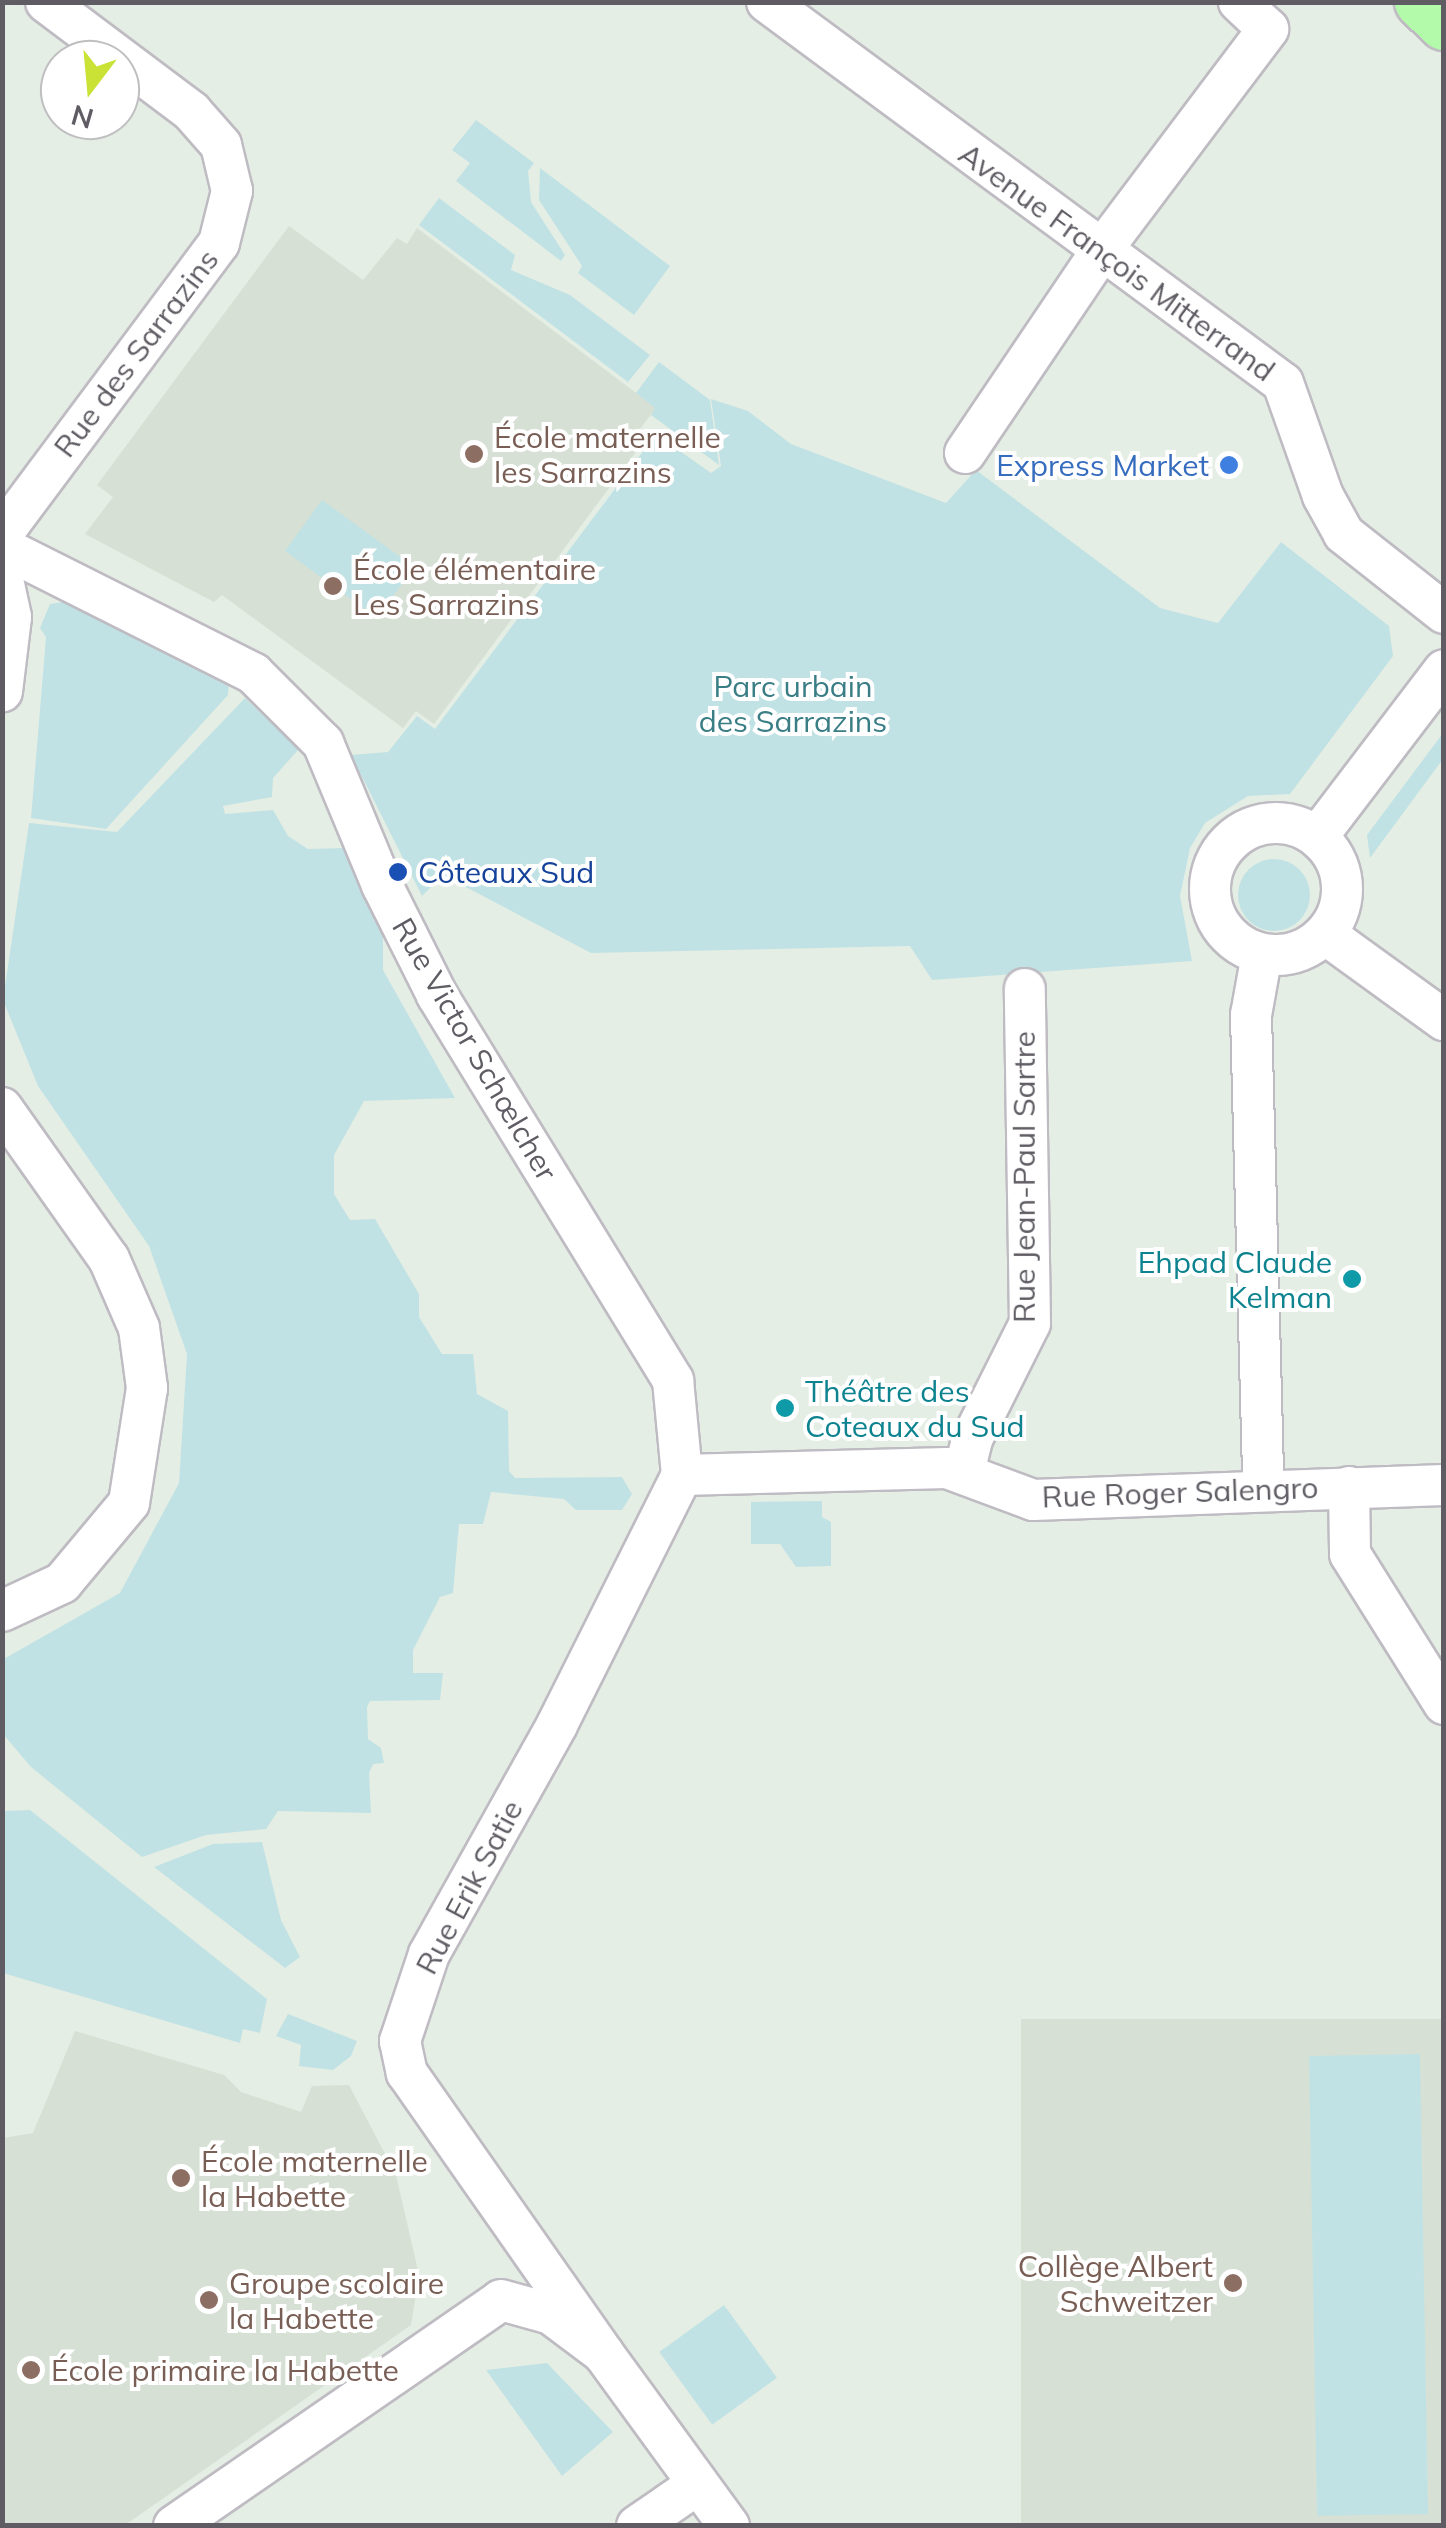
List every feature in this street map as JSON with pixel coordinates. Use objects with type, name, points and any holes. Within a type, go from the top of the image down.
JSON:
[{"type":"main road","points":[[1420,2],[1444,25]]},
{"type":"street","name":"Rue des Sarrazins","points":[[2,534],[219,243],[232,190],[221,146],[191,111],[46,2]]},
{"type":"street","name":"Avenue François Mitterrand","points":[[767,2],[1283,384],[1323,496],[1344,534],[1444,613]]},
{"type":"street","points":[[965,453],[1254,16]]},
{"type":"street","name":"Rue Victor Schœlcher","points":[[2,546],[254,674],[322,743],[382,886],[437,995],[673,1380],[682,1475]]},
{"type":"street","points":[[2,575],[11,618],[2,691]]},
{"type":"street","points":[[1318,838],[1444,670]]},
{"type":"street","points":[[1288,825],[1318,838],[1340,873],[1342,895],[1325,934],[1285,955],[1262,954],[1242,946],[1215,914],[1210,893],[1222,852],[1256,826],[1288,825]]},
{"type":"street","points":[[1325,934],[1444,1020]]},
{"type":"street","points":[[1262,954],[1251,1015],[1264,1488]]},
{"type":"street","name":"Rue Jean-Paul Sartre","points":[[964,1472],[972,1437],[1030,1323],[1025,989]]},
{"type":"street","points":[[2,1108],[109,1259],[139,1328],[147,1388],[129,1503],[62,1583],[2,1611]]},
{"type":"street","name":"Rue Roger Salengro","points":[[682,1475],[964,1472],[1033,1500],[1264,1488],[1444,1486]]},
{"type":"street","name":"Rue Erik Satie","points":[[682,1475],[557,1725],[429,1954],[400,2040],[407,2073],[729,2526]]},
{"type":"street","points":[[1349,1486],[1350,1554],[1444,1704]]},
{"type":"street","points":[[174,2526],[501,2300],[514,2265],[511,2223]]},
{"type":"street","points":[[501,2300],[551,2314],[603,2353]]},
{"type":"street","points":[[637,2526],[698,2484]]},
{"type":"shaded area","points":[[289,226],[363,280],[397,238],[407,244],[417,228],[656,408],[633,438],[641,445],[434,724],[416,711],[403,728],[222,595],[214,602],[85,534],[113,497],[97,485]]},
{"type":"shaded area","name":"Collège Albert Schweitzer","points":[[1021,2019],[1443,2019],[1443,2525],[1021,2525]]},
{"type":"shaded area","name":"Groupe scolaire la Habette","points":[[75,2031],[224,2075],[241,2092],[301,2112],[312,2086],[349,2085],[396,2175],[419,2275],[411,2325],[125,2525],[3,2525],[3,2138],[33,2133]]},
{"type":"green space","points":[[476,120],[534,163],[528,171],[531,202],[565,255],[561,261],[456,181],[470,163],[452,150]]},
{"type":"green space","points":[[540,168],[670,266],[634,315],[578,273],[582,266],[539,200]]},
{"type":"green space","points":[[439,198],[515,255],[511,270],[570,295],[650,355],[628,382],[419,225]]},
{"type":"green space","points":[[659,362],[710,400],[719,465],[651,415],[655,408],[636,393]]},
{"type":"green space","name":"Parc urbain des Sarrazins","points":[[711,399],[748,411],[791,444],[946,503],[976,470],[1160,608],[1218,623],[1281,542],[1389,626],[1393,656],[1290,794],[1248,796],[1205,823],[1190,848],[1180,896],[1192,961],[932,980],[910,946],[591,953],[443,875],[422,896],[351,755],[388,752],[417,716],[435,729],[656,434],[711,473],[721,466]]},
{"type":"green space","points":[[322,500],[414,567],[377,618],[285,551]]},
{"type":"green space","points":[[63,602],[229,685],[228,695],[106,829],[31,818],[46,637],[40,628],[50,604]]},
{"type":"green space","points":[[245,698],[299,749],[273,778],[272,797],[223,806],[225,814],[273,810],[288,836],[308,849],[345,848],[383,934],[383,970],[455,1098],[364,1101],[334,1155],[334,1194],[350,1220],[375,1219],[419,1294],[419,1317],[442,1354],[473,1354],[477,1394],[508,1411],[509,1471],[515,1478],[622,1477],[632,1494],[622,1510],[576,1510],[564,1499],[491,1492],[483,1524],[459,1524],[453,1593],[440,1597],[413,1650],[413,1673],[443,1673],[440,1700],[370,1701],[367,1707],[368,1739],[381,1748],[384,1763],[373,1764],[369,1773],[371,1813],[278,1811],[266,1829],[206,1835],[142,1857],[31,1767],[3,1734],[2,1660],[120,1593],[179,1483],[187,1354],[149,1246],[38,1086],[3,1000],[29,823],[117,832]]},
{"type":"green space","points":[[1443,733],[1443,759],[1370,858],[1367,835]]},
{"type":"green space","points":[[1274,859],[1299,870],[1310,895],[1299,920],[1274,931],[1249,920],[1238,895],[1249,870]]},
{"type":"green space","points":[[822,1501],[822,1517],[831,1522],[831,1566],[796,1567],[780,1544],[751,1544],[751,1502]]},
{"type":"green space","points":[[30,1810],[267,1999],[260,2033],[243,2029],[240,2043],[3,1973],[3,1811]]},
{"type":"green space","points":[[262,1842],[281,1920],[300,1957],[285,1968],[154,1867],[213,1844]]},
{"type":"green space","points":[[288,2014],[357,2041],[351,2056],[333,2070],[299,2066],[301,2045],[276,2036]]},
{"type":"green space","points":[[1420,2054],[1428,2514],[1317,2516],[1309,2056]]},
{"type":"green space","points":[[724,2305],[777,2378],[712,2425],[659,2352]]},
{"type":"green space","points":[[547,2363],[613,2432],[562,2476],[486,2370]]},
{"type":"place","name":"École maternelle les Sarrazins","points":[[474,454]]},
{"type":"place","name":"Express Market","points":[[1229,465]]},
{"type":"place","name":"École élémentaire Les Sarrazins","points":[[333,586]]},
{"type":"place","name":"Côteaux Sud","points":[[398,872]]},
{"type":"place","name":"Ehpad Claude Kelman","points":[[1352,1279]]},
{"type":"place","name":"Théâtre des Coteaux du Sud","points":[[785,1408]]},
{"type":"place","name":"École maternelle la Habette","points":[[181,2178]]},
{"type":"place","name":"Collège Albert Schweitzer","points":[[1233,2283]]},
{"type":"place","name":"Groupe scolaire la Habette","points":[[209,2300]]},
{"type":"place","name":"École primaire la Habette","points":[[31,2370]]}]
